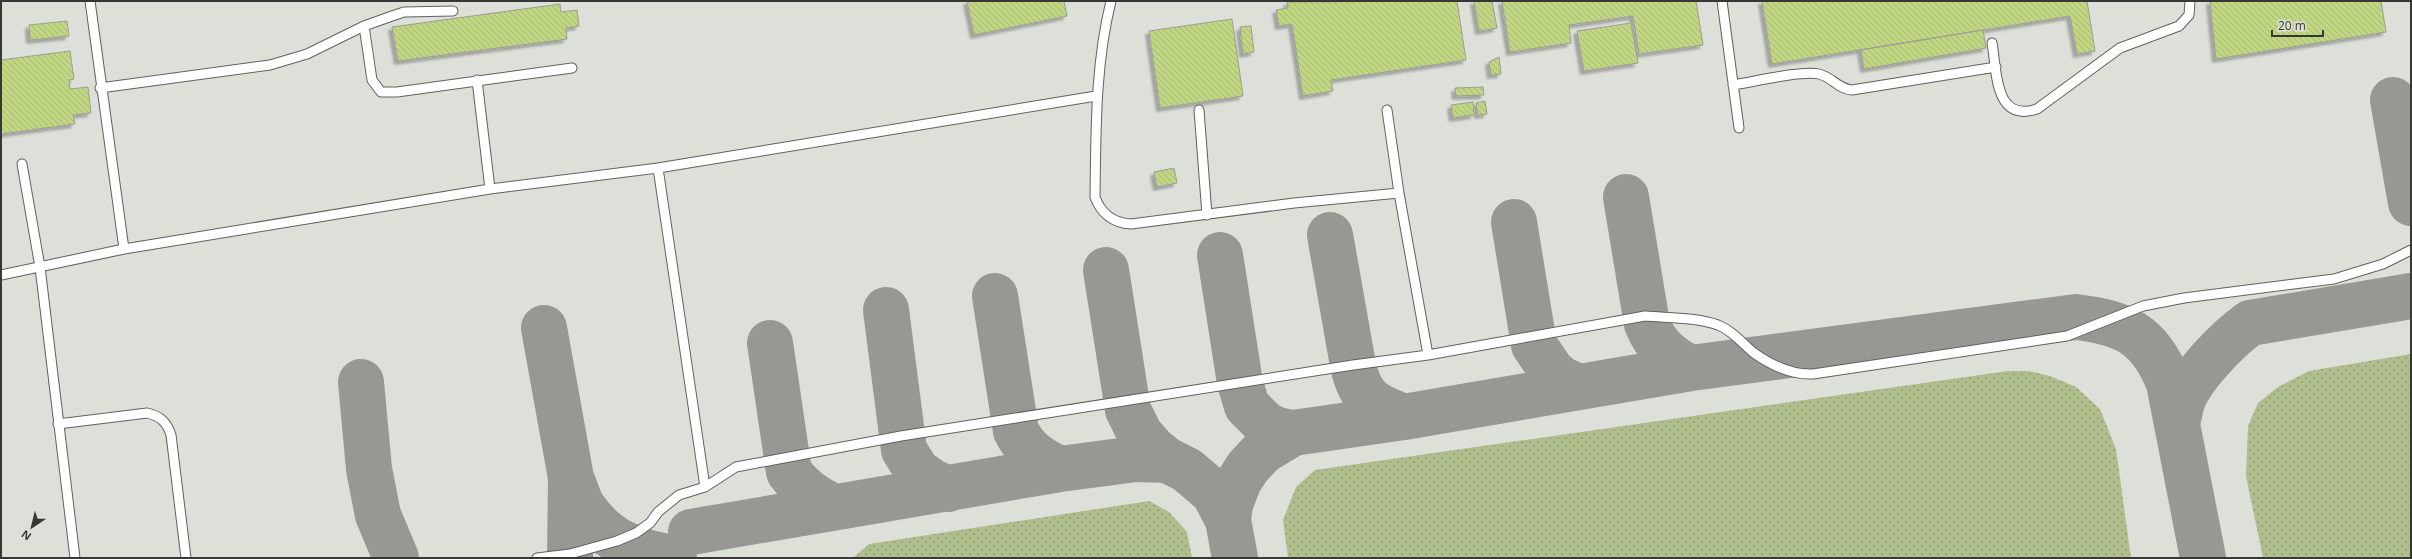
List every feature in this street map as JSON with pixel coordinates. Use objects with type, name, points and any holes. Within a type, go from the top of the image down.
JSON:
[{"type":"lane","points":[[90,1],[100,88],[124,249]]},
{"type":"lane","points":[[1111,1],[1106,21],[1096,96],[1095,197],[1104,213],[1122,223],[1131,224],[1294,203],[1399,193]]},
{"type":"lane","points":[[1722,1],[1739,128]]},
{"type":"lane","points":[[1992,43],[2000,97],[2005,104],[2021,112],[2038,109],[2120,48],[2179,26],[2188,16],[2190,1]]},
{"type":"lane","points":[[100,88],[289,61],[364,26],[404,12],[453,11]]},
{"type":"lane","points":[[364,26],[372,80],[381,92],[397,92],[572,68]]},
{"type":"lane","points":[[1733,86],[1814,73],[1829,77],[1845,89],[1852,90],[1996,67]]},
{"type":"lane","points":[[478,80],[490,189]]},
{"type":"lane","points":[[1,276],[124,249],[490,189],[658,168],[1096,96]]},
{"type":"lane","points":[[1198,110],[1207,215]]},
{"type":"lane","points":[[1386,110],[1428,356]]},
{"type":"lane","points":[[22,164],[40,267],[75,558]]},
{"type":"lane","points":[[658,168],[704,487]]},
{"type":"lane","points":[[537,558],[570,554],[618,541],[636,533],[650,523],[658,512],[673,499],[691,490],[704,487],[736,467],[901,436],[1353,365],[1428,356],[1645,316],[1679,319],[1717,325],[1733,334],[1754,353],[1785,370],[1799,374],[1813,374],[2067,336],[2142,306],[2184,298],[2334,279],[2383,264],[2411,250]]},
{"type":"lane","points":[[58,424],[147,413],[160,418],[165,422],[171,434],[186,558]]},
{"type":"green space","points":[[2411,354],[2411,558],[2263,558],[2246,476],[2248,426],[2258,403],[2278,387],[2309,371]]},
{"type":"green space","points":[[2008,371],[2029,371],[2050,376],[2076,387],[2100,409],[2116,449],[2131,558],[1288,558],[1283,520],[1296,487],[1315,470]]},
{"type":"green space","points":[[1149,501],[1169,512],[1187,532],[1192,558],[853,558],[869,544]]},
{"type":"building","points":[[967,1],[1064,1],[1067,16],[974,35]]},
{"type":"building","points":[[1457,1],[1466,60],[1331,80],[1333,91],[1303,96],[1292,24],[1279,26],[1276,10],[1288,8],[1287,2]]},
{"type":"building","points":[[1474,1],[1492,1],[1497,28],[1479,31]]},
{"type":"building","points":[[1502,1],[1696,1],[1703,45],[1639,54],[1633,16],[1569,25],[1571,43],[1510,52]]},
{"type":"building","points":[[1762,1],[2087,1],[2095,51],[2077,54],[2070,16],[1772,64]]},
{"type":"building","points":[[2210,1],[2381,1],[2386,32],[2216,59]]},
{"type":"building","points":[[560,4],[561,12],[577,10],[579,26],[566,28],[567,39],[398,61],[392,27]]},
{"type":"building","points":[[1232,19],[1243,96],[1160,108],[1149,31]]},
{"type":"building","points":[[67,21],[69,36],[30,40],[29,25]]},
{"type":"building","points":[[1631,23],[1638,63],[1584,71],[1577,31]]},
{"type":"building","points":[[1251,26],[1254,52],[1243,54],[1240,27]]},
{"type":"building","points":[[1983,30],[1986,48],[1864,69],[1861,50]]},
{"type":"building","points":[[70,51],[74,79],[69,80],[70,89],[88,87],[91,113],[73,115],[75,124],[1,134],[1,60]]},
{"type":"building","points":[[1499,57],[1501,74],[1491,75],[1489,62]]},
{"type":"building","points":[[1483,87],[1484,95],[1456,96],[1455,88]]},
{"type":"building","points":[[1485,101],[1487,114],[1478,115],[1476,103]]},
{"type":"building","points":[[1473,102],[1474,115],[1453,118],[1451,105]]},
{"type":"building","points":[[1174,168],[1177,183],[1157,187],[1154,172]]},
{"type":"taxiway","points":[[2393,100],[2411,203]]},
{"type":"taxiway","points":[[1626,197],[1647,324],[1659,345],[1670,355],[1691,368]]},
{"type":"taxiway","points":[[1514,222],[1534,345],[1551,370],[1561,379],[1579,387]]},
{"type":"taxiway","points":[[1330,235],[1356,377],[1364,393],[1370,399],[1384,409],[1404,417]]},
{"type":"taxiway","points":[[1220,255],[1240,383],[1247,406],[1265,424],[1277,430],[1293,433]]},
{"type":"taxiway","points":[[1106,270],[1128,410],[1140,434],[1153,449],[1167,460]]},
{"type":"taxiway","points":[[995,296],[1016,431],[1024,444],[1034,454],[1060,469]]},
{"type":"taxiway","points":[[2177,423],[2182,402],[2193,381],[2221,348],[2250,323],[2411,296]]},
{"type":"taxiway","points":[[886,310],[904,450],[917,471],[931,481],[948,489]]},
{"type":"taxiway","points":[[1235,558],[1228,520],[1230,504],[1239,481],[1248,467],[1263,451],[1293,433],[1404,417],[1691,368],[2076,317],[2109,323],[2134,334],[2153,353],[2162,367],[2169,383],[2203,558]]},
{"type":"taxiway","points":[[544,328],[571,478],[570,558]]},
{"type":"taxiway","points":[[770,343],[789,472],[809,492],[834,507]]},
{"type":"taxiway","points":[[361,382],[369,469],[378,515],[396,558]]},
{"type":"taxiway","points":[[691,532],[1060,469],[1136,459],[1167,460],[1187,470],[1214,493],[1228,520]]},
{"type":"taxiway","points":[[571,478],[583,507],[601,528],[622,543],[634,548],[674,558]]}]
